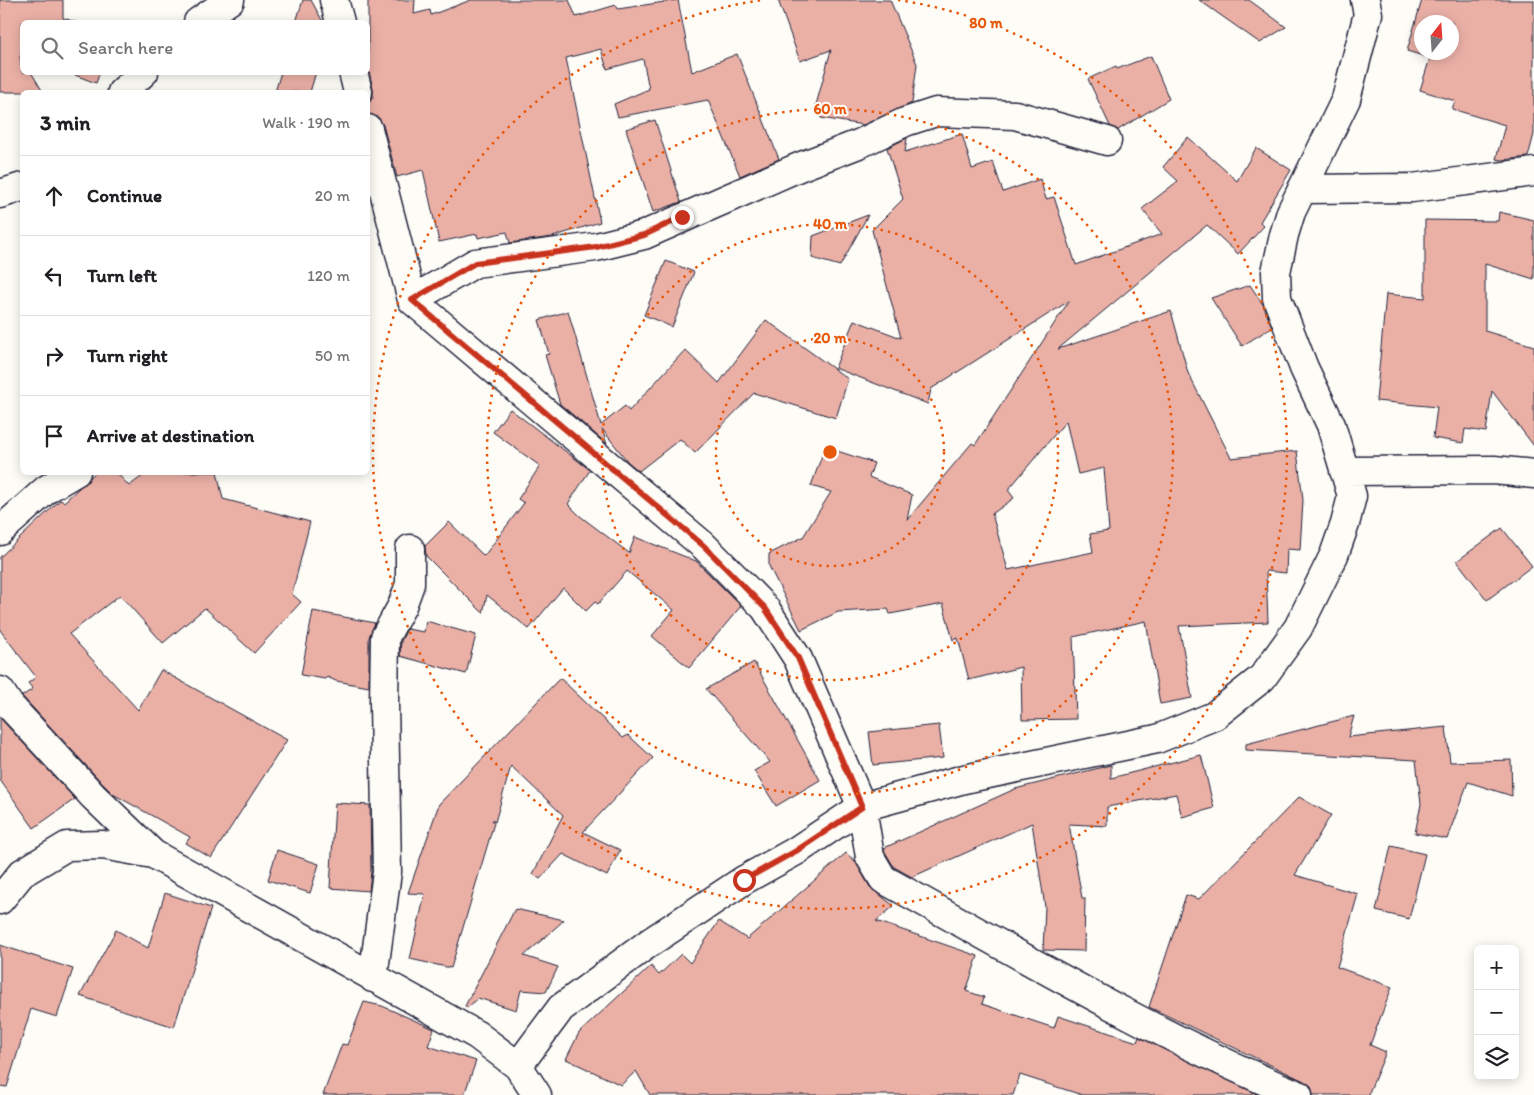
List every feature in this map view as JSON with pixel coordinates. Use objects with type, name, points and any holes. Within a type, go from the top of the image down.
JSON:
[{"type":"street","points":[[201,20],[230,0]]},
{"type":"street","points":[[334,0],[339,20]]},
{"type":"street","points":[[518,1066],[561,1008],[649,943],[744,880],[796,851],[862,807],[964,779],[1157,739],[1214,716],[1262,678],[1298,628],[1334,555],[1352,496],[1331,425],[1304,368],[1278,298],[1276,272],[1284,235],[1302,189],[1346,99],[1368,14],[1365,0]]},
{"type":"street","points":[[124,90],[141,75]]},
{"type":"street","points":[[354,75],[358,90]]},
{"type":"street","points":[[412,300],[475,263],[596,247],[644,235],[790,170],[861,143],[906,122],[936,112],[1015,114],[1107,141]]},
{"type":"street","points":[[370,137],[412,300],[704,546],[765,608],[798,658],[862,807],[870,857],[883,879],[1021,956],[1225,1063],[1298,1095]]},
{"type":"street","points":[[1302,189],[1412,188],[1534,172]]},
{"type":"street","points":[[0,194],[20,188]]},
{"type":"street","points":[[1344,471],[1494,470],[1534,474]]},
{"type":"street","points":[[0,531],[48,489],[71,475]]},
{"type":"street","points":[[373,978],[387,872],[384,704],[386,637],[402,606],[410,584],[410,549]]},
{"type":"street","points":[[0,691],[10,706],[93,796],[153,854],[477,1035],[518,1066],[537,1095]]},
{"type":"street","points":[[0,900],[22,873],[67,846],[103,845],[153,854]]},
{"type":"building","points":[[0,0],[63,0],[63,18],[70,20],[20,20],[20,75],[33,75],[42,90],[0,92]]},
{"type":"building","points":[[303,0],[311,0],[322,20],[297,20]]},
{"type":"building","points":[[368,0],[415,0],[414,14],[430,10],[431,15],[471,0],[569,0],[576,17],[616,5],[618,9],[678,0],[692,72],[737,54],[779,159],[740,176],[708,100],[618,117],[614,104],[649,89],[643,59],[607,69],[601,49],[566,58],[600,222],[552,237],[510,243],[507,232],[478,238],[477,234],[439,242],[423,170],[397,177],[383,125],[379,118],[370,115],[370,101],[373,97],[373,89],[370,75],[370,20],[368,20]]},
{"type":"building","points":[[778,0],[890,0],[917,64],[912,103],[863,125],[821,118],[816,105],[831,50],[800,61]]},
{"type":"building","points":[[1199,0],[1249,0],[1286,27],[1260,43]]},
{"type":"building","points":[[1422,0],[1534,0],[1534,134],[1528,157],[1496,159],[1505,125],[1452,109],[1455,101],[1420,90],[1429,60],[1459,60],[1459,15],[1418,15]]},
{"type":"building","points":[[1414,27],[1414,53],[1407,51]]},
{"type":"building","points":[[1151,56],[1169,99],[1118,130],[1110,126],[1088,79],[1116,66],[1117,69]]},
{"type":"building","points":[[75,75],[99,75],[96,83]]},
{"type":"building","points":[[280,75],[315,75],[311,90],[276,90]]},
{"type":"building","points":[[655,120],[681,202],[653,212],[626,129]]},
{"type":"building","points":[[962,134],[972,169],[993,162],[1003,192],[1040,179],[1046,199],[1054,197],[1076,265],[1162,234],[1142,209],[1178,181],[1163,167],[1188,137],[1237,181],[1256,148],[1291,170],[1260,222],[1264,226],[1238,254],[1207,225],[1058,349],[1171,311],[1188,373],[1231,458],[1297,451],[1303,500],[1300,550],[1287,549],[1286,573],[1266,571],[1268,622],[1179,626],[1192,698],[1160,704],[1146,621],[1073,637],[1076,719],[1022,720],[1021,667],[969,680],[958,638],[953,640],[943,604],[890,614],[888,609],[838,612],[801,630],[769,566],[769,554],[803,537],[831,492],[811,486],[825,447],[874,463],[869,477],[912,495],[907,520],[972,443],[975,445],[1069,301],[931,389],[928,404],[835,368],[854,320],[901,338],[872,230],[903,199],[887,148],[907,138],[905,152]],"holes":[[[1066,421],[1078,474],[1104,468],[1109,531],[1090,534],[1093,552],[1008,570],[992,514],[1014,498],[1008,490]]]},
{"type":"building","points":[[1499,212],[1534,220],[1534,279],[1485,264],[1485,331],[1534,346],[1534,446],[1492,391],[1486,432],[1465,429],[1463,443],[1433,438],[1437,407],[1376,401],[1386,294],[1425,298],[1425,220],[1498,221]]},
{"type":"building","points":[[868,215],[840,266],[812,258],[813,236]]},
{"type":"building","points":[[666,261],[694,272],[672,327],[644,315]]},
{"type":"building","points":[[1250,285],[1264,306],[1272,327],[1242,346],[1211,298]]},
{"type":"building","points":[[568,311],[601,425],[625,406],[629,411],[685,350],[719,383],[766,320],[848,379],[836,418],[754,393],[695,453],[680,439],[639,471],[628,462],[602,429],[607,444],[560,404],[545,355],[549,354],[539,320]]},
{"type":"building","points":[[510,409],[590,470],[568,504],[580,516],[629,553],[635,537],[696,561],[741,606],[689,668],[652,636],[674,610],[627,571],[598,604],[595,602],[586,611],[563,588],[529,629],[487,595],[483,613],[426,556],[425,546],[449,522],[484,556],[524,503],[518,499],[540,466],[493,432]]},
{"type":"building","points":[[93,475],[119,475],[129,486],[144,475],[218,475],[223,499],[310,522],[292,594],[301,602],[254,653],[205,608],[163,643],[120,595],[69,634],[138,710],[161,670],[287,740],[211,858],[186,843],[190,837],[113,794],[22,696],[33,689],[28,683],[36,677],[0,630],[0,557],[60,500],[64,502]]},
{"type":"building","points":[[1502,528],[1532,566],[1487,600],[1457,561]]},
{"type":"building","points":[[313,611],[375,623],[369,637],[369,687],[336,681],[327,677],[325,679],[301,675]]},
{"type":"building","points":[[426,621],[476,635],[466,674],[400,656],[401,641],[407,629],[424,632]]},
{"type":"building","points":[[754,662],[820,780],[776,806],[754,771],[770,762],[706,689]]},
{"type":"building","points":[[560,678],[623,738],[628,735],[653,758],[583,832],[620,850],[607,876],[563,854],[540,879],[533,874],[563,815],[511,766],[495,822],[492,820],[494,823],[451,968],[410,959],[425,894],[408,893],[439,804]]},
{"type":"building","points":[[1354,716],[1348,737],[1446,727],[1450,762],[1511,760],[1512,796],[1468,782],[1447,839],[1415,833],[1421,804],[1416,760],[1246,750],[1246,744]]},
{"type":"building","points":[[0,718],[75,799],[34,828],[0,780]]},
{"type":"building","points":[[939,725],[943,758],[873,765],[869,732]]},
{"type":"building","points":[[1201,755],[1214,808],[1182,817],[1176,794],[1107,807],[1107,826],[1069,824],[1082,898],[1085,898],[1084,951],[1043,950],[1045,907],[1032,823],[912,877],[894,867],[885,852],[884,848],[1015,789],[1111,765],[1111,778]]},
{"type":"building","points":[[1299,797],[1331,815],[1295,875],[1358,894],[1337,967],[1392,987],[1370,1045],[1386,1052],[1368,1095],[1313,1095],[1311,1086],[1304,1081],[1149,1007],[1186,895],[1199,899]]},
{"type":"building","points":[[335,803],[370,805],[371,871],[369,891],[330,888]]},
{"type":"building","points":[[1391,846],[1425,854],[1409,919],[1376,911]]},
{"type":"building","points":[[277,850],[319,864],[310,893],[268,880]]},
{"type":"building","points":[[846,853],[855,861],[870,887],[894,906],[876,921],[978,956],[966,991],[984,997],[982,1004],[1054,1028],[1058,1016],[1137,1042],[1139,1037],[1259,1095],[1082,1095],[1020,1075],[1013,1095],[650,1095],[636,1071],[621,1085],[566,1059],[579,1033],[651,966],[659,975],[681,954],[690,963],[719,921],[747,939]]},
{"type":"building","points":[[165,893],[211,908],[174,1027],[80,996],[116,930],[148,948]]},
{"type":"building","points":[[515,909],[564,920],[524,956],[558,967],[546,992],[521,990],[516,1010],[478,998],[467,1008],[465,1006]]},
{"type":"building","points":[[0,945],[73,969],[57,1017],[31,1009],[7,1087],[0,1086]]},
{"type":"building","points":[[364,1002],[382,1006],[434,1029],[428,1046],[476,1061],[464,1095],[323,1095],[342,1044],[347,1045]]},
{"type":"route","points":[[682,217],[644,235],[596,247],[475,263],[412,300],[474,355],[704,546],[765,608],[798,658],[825,725],[862,807],[796,851],[744,880]]}]
